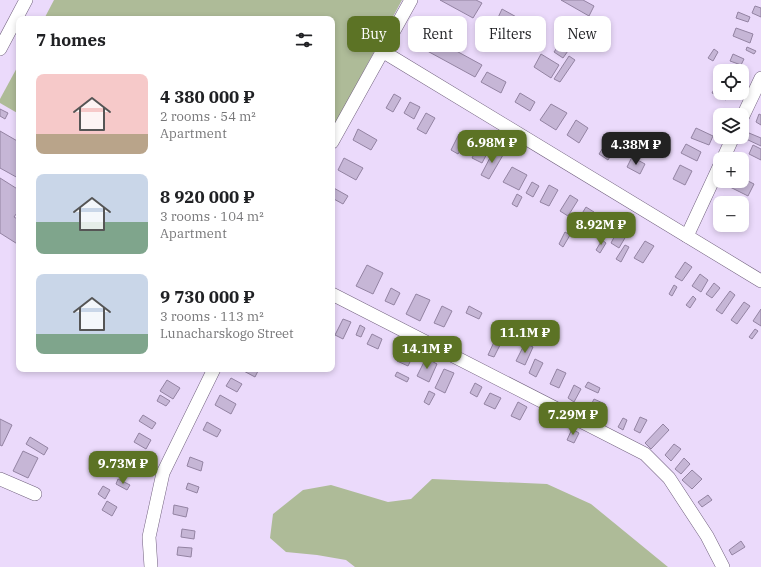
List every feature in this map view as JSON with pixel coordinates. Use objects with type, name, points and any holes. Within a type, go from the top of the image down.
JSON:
[{"type":"street","points":[[18,16],[26,0]]},
{"type":"street","points":[[400,19],[411,0]]},
{"type":"street","points":[[0,49],[16,19]]},
{"type":"street","points":[[335,137],[381,52]]},
{"type":"street","points":[[384,52],[761,281]]},
{"type":"street","points":[[747,108],[761,78]]},
{"type":"street","points":[[687,236],[713,180]]},
{"type":"street","points":[[335,296],[645,454],[669,478],[707,536],[723,567]]},
{"type":"street","points":[[151,567],[149,537],[163,473],[213,372]]},
{"type":"street","points":[[0,479],[35,494]]},
{"type":"green space","points":[[54,0],[402,0],[393,16],[347,16],[347,52],[374,52],[335,124],[335,16],[46,16]]},
{"type":"green space","points":[[16,70],[16,112],[0,103],[0,99]]},
{"type":"green space","points":[[432,479],[547,484],[591,504],[668,567],[355,567],[346,560],[286,552],[270,538],[273,514],[303,490],[331,485],[388,502],[411,499]]},
{"type":"building","points":[[440,0],[476,0],[482,3],[473,18]]},
{"type":"building","points":[[561,0],[583,0],[594,6],[589,16]]},
{"type":"building","points":[[755,6],[761,8],[761,17],[752,13]]},
{"type":"building","points":[[502,9],[515,16],[499,16]]},
{"type":"building","points":[[738,12],[750,17],[748,22],[736,18]]},
{"type":"building","points":[[736,28],[753,34],[750,43],[733,36]]},
{"type":"building","points":[[747,47],[756,51],[754,54],[746,50]]},
{"type":"building","points":[[714,49],[718,52],[713,61],[708,58]]},
{"type":"building","points":[[429,52],[458,52],[482,65],[475,77]]},
{"type":"building","points":[[554,52],[567,52],[563,58]]},
{"type":"building","points":[[541,54],[559,65],[551,78],[534,67]]},
{"type":"building","points":[[733,54],[744,59],[742,64],[730,61]]},
{"type":"building","points":[[569,56],[575,60],[560,82],[554,79]]},
{"type":"building","points":[[487,72],[506,82],[501,93],[481,82]]},
{"type":"building","points":[[520,93],[535,102],[530,111],[515,102]]},
{"type":"building","points":[[394,94],[401,98],[393,112],[386,108]]},
{"type":"building","points":[[410,102],[420,107],[414,119],[404,113]]},
{"type":"building","points":[[551,104],[567,113],[556,130],[540,120]]},
{"type":"building","points":[[0,109],[8,113],[5,119],[0,116]]},
{"type":"building","points":[[426,113],[435,118],[426,134],[417,129]]},
{"type":"building","points":[[759,114],[761,115],[761,125],[756,122]]},
{"type":"building","points":[[576,120],[588,128],[579,143],[567,135]]},
{"type":"building","points":[[696,128],[713,136],[709,145],[691,138]]},
{"type":"building","points":[[358,129],[377,140],[371,150],[353,140]]},
{"type":"building","points":[[0,131],[16,140],[16,177],[0,168]]},
{"type":"building","points":[[749,133],[761,138],[761,146],[749,140]]},
{"type":"building","points":[[459,134],[467,139],[458,154],[451,150]]},
{"type":"building","points":[[608,140],[617,145],[608,160],[599,154]]},
{"type":"building","points":[[480,143],[490,148],[482,163],[472,158]]},
{"type":"building","points":[[686,144],[701,152],[697,161],[681,153]]},
{"type":"building","points":[[753,145],[761,149],[761,160],[749,154]]},
{"type":"building","points":[[494,150],[503,155],[489,179],[481,175]]},
{"type":"building","points":[[632,157],[645,164],[640,174],[627,167]]},
{"type":"building","points":[[344,158],[363,168],[356,180],[338,170]]},
{"type":"building","points":[[680,165],[692,171],[685,185],[673,179]]},
{"type":"building","points":[[512,167],[527,175],[519,190],[503,182]]},
{"type":"building","points":[[0,178],[16,188],[16,214],[14,217],[16,218],[16,243],[0,233]]},
{"type":"building","points":[[532,182],[539,186],[533,197],[526,193]]},
{"type":"building","points":[[749,182],[754,184],[748,196],[732,188],[749,188]]},
{"type":"building","points":[[549,185],[558,190],[549,206],[540,202]]},
{"type":"building","points":[[335,189],[348,196],[343,204],[335,200]]},
{"type":"building","points":[[517,194],[522,197],[517,207],[512,204]]},
{"type":"building","points":[[570,195],[578,200],[568,216],[560,211]]},
{"type":"building","points":[[586,207],[594,212],[585,225],[578,220]]},
{"type":"building","points":[[604,217],[610,221],[605,229],[599,226]]},
{"type":"building","points":[[620,226],[629,231],[619,248],[611,243]]},
{"type":"building","points":[[565,232],[570,235],[563,247],[559,244]]},
{"type":"building","points":[[602,240],[606,243],[600,253],[596,250]]},
{"type":"building","points":[[645,241],[654,246],[643,263],[634,258]]},
{"type":"building","points":[[625,245],[629,247],[621,262],[616,259]]},
{"type":"building","points":[[685,262],[692,267],[682,281],[675,277]]},
{"type":"building","points":[[367,265],[383,273],[373,294],[356,286]]},
{"type":"building","points":[[700,274],[708,280],[701,292],[692,286]]},
{"type":"building","points":[[714,283],[720,288],[712,298],[706,294]]},
{"type":"building","points":[[674,285],[677,287],[672,296],[669,294]]},
{"type":"building","points":[[391,288],[400,293],[394,305],[385,301]]},
{"type":"building","points":[[730,291],[735,295],[722,314],[716,310]]},
{"type":"building","points":[[416,294],[430,300],[420,321],[406,314]]},
{"type":"building","points":[[693,296],[696,299],[690,308],[686,305]]},
{"type":"building","points":[[744,302],[750,306],[737,324],[731,320]]},
{"type":"building","points":[[442,306],[452,311],[444,327],[434,323]]},
{"type":"building","points":[[469,306],[482,313],[479,319],[466,313]]},
{"type":"building","points":[[761,309],[761,326],[753,321]]},
{"type":"building","points":[[343,319],[351,322],[343,339],[335,335]]},
{"type":"building","points":[[360,325],[365,328],[361,337],[356,335]]},
{"type":"building","points":[[755,329],[758,331],[752,339],[749,337]]},
{"type":"building","points":[[372,334],[382,339],[378,349],[367,344]]},
{"type":"building","points":[[494,342],[500,345],[494,357],[488,355]]},
{"type":"building","points":[[525,343],[533,347],[525,365],[516,361]]},
{"type":"building","points":[[403,350],[413,356],[408,366],[397,361]]},
{"type":"building","points":[[426,358],[437,364],[429,382],[417,376]]},
{"type":"building","points":[[535,359],[543,363],[536,377],[529,373]]},
{"type":"building","points":[[444,369],[454,373],[445,393],[435,388]]},
{"type":"building","points":[[557,369],[566,373],[559,388],[550,384]]},
{"type":"building","points":[[246,372],[258,372],[255,377]]},
{"type":"building","points":[[397,372],[409,378],[407,382],[395,376]]},
{"type":"building","points":[[231,378],[242,384],[237,392],[226,386]]},
{"type":"building","points":[[167,380],[180,388],[173,399],[160,391]]},
{"type":"building","points":[[588,382],[600,388],[598,393],[585,387]]},
{"type":"building","points":[[475,383],[482,387],[477,397],[470,393]]},
{"type":"building","points":[[574,385],[581,389],[574,402],[568,398]]},
{"type":"building","points":[[429,391],[435,394],[429,405],[424,402]]},
{"type":"building","points":[[490,393],[501,398],[495,409],[484,404]]},
{"type":"building","points":[[160,395],[170,401],[166,406],[157,401]]},
{"type":"building","points":[[220,395],[236,404],[231,414],[215,405]]},
{"type":"building","points":[[594,399],[605,404],[600,415],[589,409]]},
{"type":"building","points":[[518,402],[527,407],[520,420],[511,416]]},
{"type":"building","points":[[143,415],[156,423],[152,429],[139,421]]},
{"type":"building","points":[[640,417],[647,420],[640,433],[634,430]]},
{"type":"building","points":[[623,418],[627,420],[623,430],[618,427]]},
{"type":"building","points":[[0,419],[12,425],[2,446],[0,445]]},
{"type":"building","points":[[207,422],[221,430],[217,437],[203,430]]},
{"type":"building","points":[[663,424],[669,430],[651,449],[645,443]]},
{"type":"building","points":[[572,429],[579,433],[574,443],[567,440]]},
{"type":"building","points":[[139,433],[151,440],[146,449],[134,442]]},
{"type":"building","points":[[30,437],[48,448],[44,455],[26,444]]},
{"type":"building","points":[[674,444],[681,449],[671,461],[665,455]]},
{"type":"building","points":[[23,451],[38,458],[28,478],[13,471]]},
{"type":"building","points":[[190,457],[203,462],[201,471],[187,466]]},
{"type":"building","points":[[684,458],[690,464],[681,474],[675,469]]},
{"type":"building","points":[[123,459],[137,465],[132,476],[118,469]]},
{"type":"building","points":[[692,470],[702,479],[692,489],[682,480]]},
{"type":"building","points":[[118,479],[130,485],[127,490],[116,484]]},
{"type":"building","points":[[188,483],[199,487],[197,493],[186,489]]},
{"type":"building","points":[[103,486],[110,490],[105,499],[98,494]]},
{"type":"building","points":[[708,495],[712,500],[702,507],[698,502]]},
{"type":"building","points":[[107,501],[117,507],[112,516],[102,510]]},
{"type":"building","points":[[174,505],[188,508],[186,517],[173,514]]},
{"type":"building","points":[[182,529],[195,531],[194,539],[181,537]]},
{"type":"building","points":[[741,541],[745,547],[732,555],[729,550]]},
{"type":"building","points":[[178,547],[192,548],[191,557],[177,555]]}]
